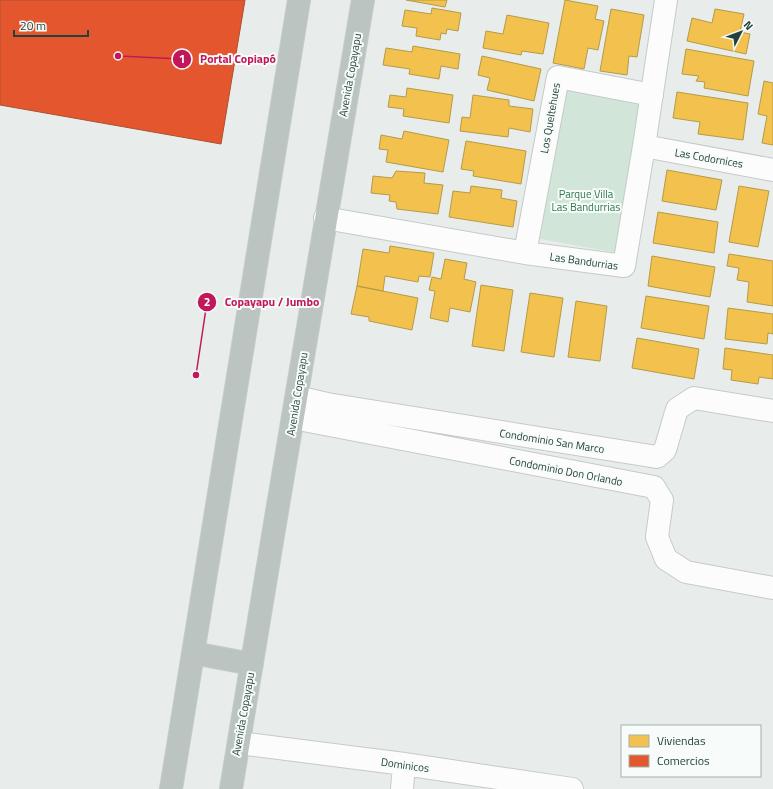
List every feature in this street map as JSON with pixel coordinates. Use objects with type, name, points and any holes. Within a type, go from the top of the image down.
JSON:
[{"type":"highway","points":[[171,789],[299,0]]},
{"type":"highway","name":"Avenida Copayapu","points":[[231,789],[295,408],[325,218],[363,0]]},
{"type":"highway","points":[[193,653],[252,664]]},
{"type":"street","name":"Las Bandurrias","points":[[325,218],[525,252],[624,266],[666,0]]},
{"type":"street","name":"Los Queltehues","points":[[525,252],[558,77],[652,95]]},
{"type":"street","name":"Las Codornices","points":[[644,146],[773,170]]},
{"type":"street","name":"Condominio San Marco","points":[[295,408],[327,404],[657,458],[665,450],[677,409],[694,398],[773,411]]},
{"type":"street","name":"Condominio Don Orlando","points":[[295,408],[654,487],[662,500],[657,537],[666,559],[686,572],[773,588]]},
{"type":"street","name":"Dominicos","points":[[239,743],[404,764],[565,789]]},
{"type":"street","points":[[402,789],[404,764]]},
{"type":"green space","name":"Parque Villa Las Bandurrias","points":[[565,87],[641,100],[618,253],[540,239]]},
{"type":"building: Viviendas","points":[[406,0],[447,0],[445,7]]},
{"type":"building: Viviendas","points":[[565,0],[598,6],[595,19],[604,21],[598,50],[588,48],[584,69],[553,63]]},
{"type":"building: Viviendas","points":[[432,8],[461,13],[458,31],[447,29],[446,34],[441,33],[440,40],[416,36],[417,28],[402,26],[405,10],[431,14]]},
{"type":"building: Viviendas","points":[[611,9],[644,15],[637,57],[629,56],[627,75],[600,71]]},
{"type":"building: Viviendas","points":[[715,9],[744,14],[740,32],[750,34],[746,54],[687,41],[692,18],[712,23]]},
{"type":"building: Viviendas","points":[[507,15],[549,23],[543,54],[522,51],[521,55],[483,48],[486,31],[503,34]]},
{"type":"building: Viviendas","points":[[413,46],[460,54],[458,69],[441,66],[439,79],[409,74],[410,69],[383,65],[386,48],[412,52]]},
{"type":"building: Viviendas","points":[[686,49],[754,61],[748,96],[704,88],[705,82],[696,81],[699,76],[682,74]]},
{"type":"building: Viviendas","points":[[482,56],[541,69],[534,101],[487,90],[490,78],[478,75]]},
{"type":"building: Viviendas","points":[[764,81],[773,83],[773,145],[762,143],[767,116],[758,114]]},
{"type":"building: Viviendas","points":[[407,88],[453,95],[449,123],[403,116],[404,109],[388,107],[390,95],[406,97]]},
{"type":"building: Viviendas","points":[[677,92],[748,103],[743,140],[698,134],[700,122],[673,118]]},
{"type":"building: Viviendas","points":[[473,95],[509,100],[509,106],[533,109],[530,132],[509,128],[508,137],[460,131],[462,117],[470,118]]},
{"type":"building: Viviendas","points":[[404,131],[449,140],[443,172],[386,162],[388,150],[379,149],[381,135],[402,139]]},
{"type":"building: Viviendas","points":[[466,141],[526,151],[521,184],[473,176],[474,171],[461,169]]},
{"type":"building: Viviendas","points":[[667,170],[722,180],[716,210],[662,201]]},
{"type":"building: Viviendas","points":[[396,171],[425,173],[424,183],[443,185],[438,214],[397,209],[396,202],[389,201],[390,195],[371,193],[373,176],[392,178]]},
{"type":"building: Viviendas","points":[[471,186],[502,190],[501,198],[517,201],[513,227],[449,217],[453,191],[470,193]]},
{"type":"building: Viviendas","points":[[739,186],[769,191],[758,247],[729,242]]},
{"type":"building: Viviendas","points":[[658,212],[718,222],[714,253],[653,243]]},
{"type":"building: Viviendas","points":[[390,246],[434,253],[430,277],[419,276],[418,282],[385,276],[383,291],[357,286],[363,249],[389,253]]},
{"type":"building: Viviendas","points":[[729,254],[773,261],[773,306],[747,302],[749,282],[737,280],[739,268],[727,266]]},
{"type":"building: Viviendas","points":[[652,256],[715,267],[710,297],[648,286]]},
{"type":"building: Viviendas","points":[[445,259],[467,263],[464,279],[476,282],[470,312],[450,308],[448,322],[430,318],[435,291],[429,290],[432,277],[441,279]]},
{"type":"building: Viviendas","points":[[481,285],[513,290],[504,351],[472,346]]},
{"type":"building: Viviendas","points":[[357,286],[418,298],[412,330],[369,321],[369,317],[351,314]]},
{"type":"building: Viviendas","points":[[530,293],[563,298],[554,357],[521,352]]},
{"type":"building: Viviendas","points":[[646,296],[709,306],[704,339],[641,328]]},
{"type":"building: Viviendas","points":[[576,301],[607,306],[600,361],[568,357]]},
{"type":"building: Viviendas","points":[[728,308],[773,314],[773,334],[768,333],[767,344],[725,339]]},
{"type":"building: Viviendas","points":[[637,338],[699,349],[694,379],[632,368]]},
{"type":"building: Viviendas","points":[[725,348],[773,355],[773,379],[759,377],[758,384],[731,380],[732,370],[723,369]]},
{"type":"building: Comercios","points":[[0,0],[245,0],[221,144],[0,105]]},
{"type":"place","name":"Portal Copiapó","points":[[118,56]]},
{"type":"place","name":"Copayapu / Jumbo","points":[[196,375]]}]
